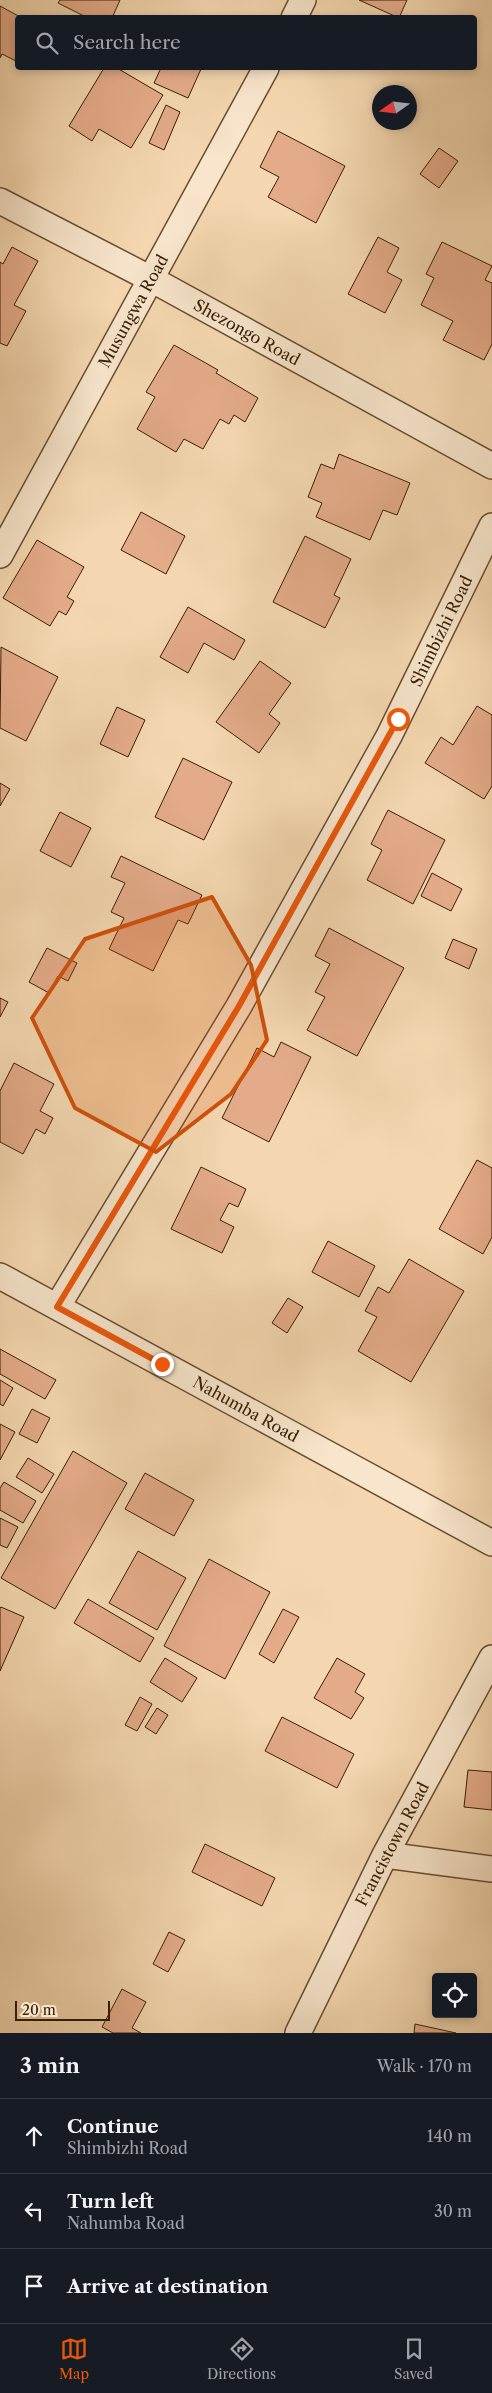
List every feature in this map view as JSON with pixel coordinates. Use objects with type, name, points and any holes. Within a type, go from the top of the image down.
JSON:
[{"type":"street","points":[[296,15],[303,0]]},
{"type":"street","name":"Musungwa Road","points":[[0,555],[265,70]]},
{"type":"street","name":"Shezongo Road","points":[[0,201],[151,279],[492,466]]},
{"type":"street","name":"Shimbizhi Road","points":[[57,1307],[239,1006],[389,736],[492,526]]},
{"type":"street","name":"Nahumba Road","points":[[0,1276],[492,1543]]},
{"type":"street","name":"Francistown Road","points":[[298,2033],[385,1855],[492,1658]]},
{"type":"street","points":[[385,1855],[492,1869]]},
{"type":"highlighted area","points":[[212,897],[251,965],[267,1040],[231,1094],[156,1152],[75,1108],[32,1018],[85,939]]},
{"type":"building","points":[[60,0],[120,0],[113,15],[82,15],[58,3]]},
{"type":"building","points":[[359,0],[407,0],[400,15],[392,15]]},
{"type":"building","points":[[0,6],[16,15],[15,60],[2,54],[0,58]]},
{"type":"building","points":[[103,70],[120,70],[163,95],[131,148],[99,129],[92,141],[69,126]]},
{"type":"building","points":[[160,70],[201,70],[188,98],[154,83]]},
{"type":"building","points":[[166,105],[180,112],[164,150],[149,143]]},
{"type":"building","points":[[278,131],[345,166],[316,223],[268,197],[279,177],[260,167]]},
{"type":"building","points":[[439,148],[458,161],[439,188],[420,174]]},
{"type":"building","points":[[378,237],[399,248],[387,272],[402,280],[385,313],[348,294]]},
{"type":"building","points":[[442,242],[492,266],[485,280],[492,283],[492,344],[484,360],[443,340],[453,321],[421,305],[434,278],[426,274]]},
{"type":"building","points":[[12,247],[38,261],[14,305],[26,311],[7,346],[0,343],[0,262],[3,264]]},
{"type":"building","points":[[174,345],[218,370],[216,373],[258,398],[245,422],[234,415],[229,424],[220,419],[203,449],[184,439],[176,452],[137,429],[155,397],[146,392]]},
{"type":"building","points":[[339,454],[410,483],[397,515],[383,510],[370,540],[316,517],[322,503],[308,497],[321,464],[334,469]]},
{"type":"building","points":[[141,512],[185,536],[166,574],[121,550]]},
{"type":"building","points":[[305,536],[351,559],[334,595],[340,598],[325,628],[273,602]]},
{"type":"building","points":[[37,540],[84,567],[67,597],[74,601],[66,615],[59,611],[50,626],[3,598]]},
{"type":"building","points":[[188,607],[245,640],[234,660],[204,643],[188,673],[160,657]]},
{"type":"building","points":[[1,647],[58,677],[26,741],[0,728]]},
{"type":"building","points":[[260,661],[291,683],[269,714],[280,723],[259,753],[216,722]]},
{"type":"building","points":[[477,706],[492,715],[492,786],[484,799],[425,763],[441,737],[453,745]]},
{"type":"building","points":[[117,707],[145,720],[128,757],[100,744]]},
{"type":"building","points":[[183,758],[232,782],[204,840],[155,817]]},
{"type":"building","points":[[0,783],[10,789],[0,806]]},
{"type":"building","points":[[388,810],[445,840],[413,904],[367,880],[382,850],[371,844]]},
{"type":"building","points":[[60,812],[91,828],[71,867],[40,851]]},
{"type":"building","points":[[121,856],[202,895],[188,924],[178,920],[153,971],[109,949],[124,918],[111,912],[125,883],[111,877]]},
{"type":"building","points":[[432,873],[462,889],[451,911],[421,896]]},
{"type":"building","points":[[329,928],[404,968],[357,1056],[307,1030],[325,997],[315,992],[330,964],[315,956]]},
{"type":"building","points":[[453,939],[477,949],[469,969],[445,958]]},
{"type":"building","points":[[47,948],[77,963],[68,981],[58,976],[49,993],[29,982]]},
{"type":"building","points":[[0,998],[8,1002],[0,1017]]},
{"type":"building","points":[[281,1042],[311,1057],[269,1142],[222,1118],[257,1048],[274,1057]]},
{"type":"building","points":[[14,1063],[54,1084],[40,1111],[53,1118],[45,1134],[36,1129],[23,1154],[0,1142],[0,1091]]},
{"type":"building","points":[[477,1160],[492,1168],[492,1237],[483,1254],[439,1229]]},
{"type":"building","points":[[201,1167],[246,1189],[238,1207],[229,1203],[220,1220],[234,1227],[222,1253],[171,1229]]},
{"type":"building","points":[[328,1241],[375,1266],[359,1297],[312,1272]]},
{"type":"building","points":[[409,1259],[464,1291],[411,1382],[358,1351],[377,1317],[365,1311],[378,1287],[389,1293]]},
{"type":"building","points":[[288,1298],[303,1307],[287,1333],[272,1323]]},
{"type":"building","points":[[0,1349],[56,1380],[45,1399],[0,1374]]},
{"type":"building","points":[[0,1380],[13,1388],[3,1406],[0,1404]]},
{"type":"building","points":[[32,1409],[50,1418],[37,1443],[19,1434]]},
{"type":"building","points":[[0,1424],[15,1432],[0,1460]]},
{"type":"building","points":[[73,1451],[127,1483],[55,1609],[1,1578]]},
{"type":"building","points":[[28,1458],[54,1474],[42,1493],[16,1477]]},
{"type":"building","points":[[145,1473],[194,1500],[174,1536],[125,1509]]},
{"type":"building","points":[[4,1482],[36,1501],[23,1523],[0,1510],[0,1488]]},
{"type":"building","points":[[0,1518],[18,1527],[7,1548],[0,1545]]},
{"type":"building","points":[[138,1551],[186,1578],[157,1630],[109,1603]]},
{"type":"building","points":[[209,1559],[270,1592],[225,1679],[164,1646]]},
{"type":"building","points":[[88,1599],[154,1638],[140,1662],[74,1623]]},
{"type":"building","points":[[0,1608],[24,1617],[0,1671]]},
{"type":"building","points":[[283,1609],[299,1617],[274,1663],[259,1654]]},
{"type":"building","points":[[165,1658],[197,1678],[182,1702],[150,1682]]},
{"type":"building","points":[[337,1658],[365,1674],[355,1692],[364,1698],[351,1719],[314,1698]]},
{"type":"building","points":[[140,1697],[152,1704],[137,1731],[125,1725]]},
{"type":"building","points":[[157,1708],[168,1715],[156,1734],[145,1727]]},
{"type":"building","points":[[282,1717],[354,1754],[337,1788],[265,1751]]},
{"type":"building","points":[[468,1770],[492,1772],[492,1810],[464,1807]]},
{"type":"building","points":[[205,1844],[275,1878],[262,1906],[192,1872]]},
{"type":"building","points":[[169,1932],[185,1940],[168,1972],[153,1964]]},
{"type":"building","points":[[122,1989],[146,2002],[132,2028],[141,2033],[113,2033],[102,2027]]},
{"type":"building","points":[[415,2024],[456,2033],[414,2033]]},
{"type":"route","points":[[162,1364],[57,1307],[239,1006],[398,719]]}]
